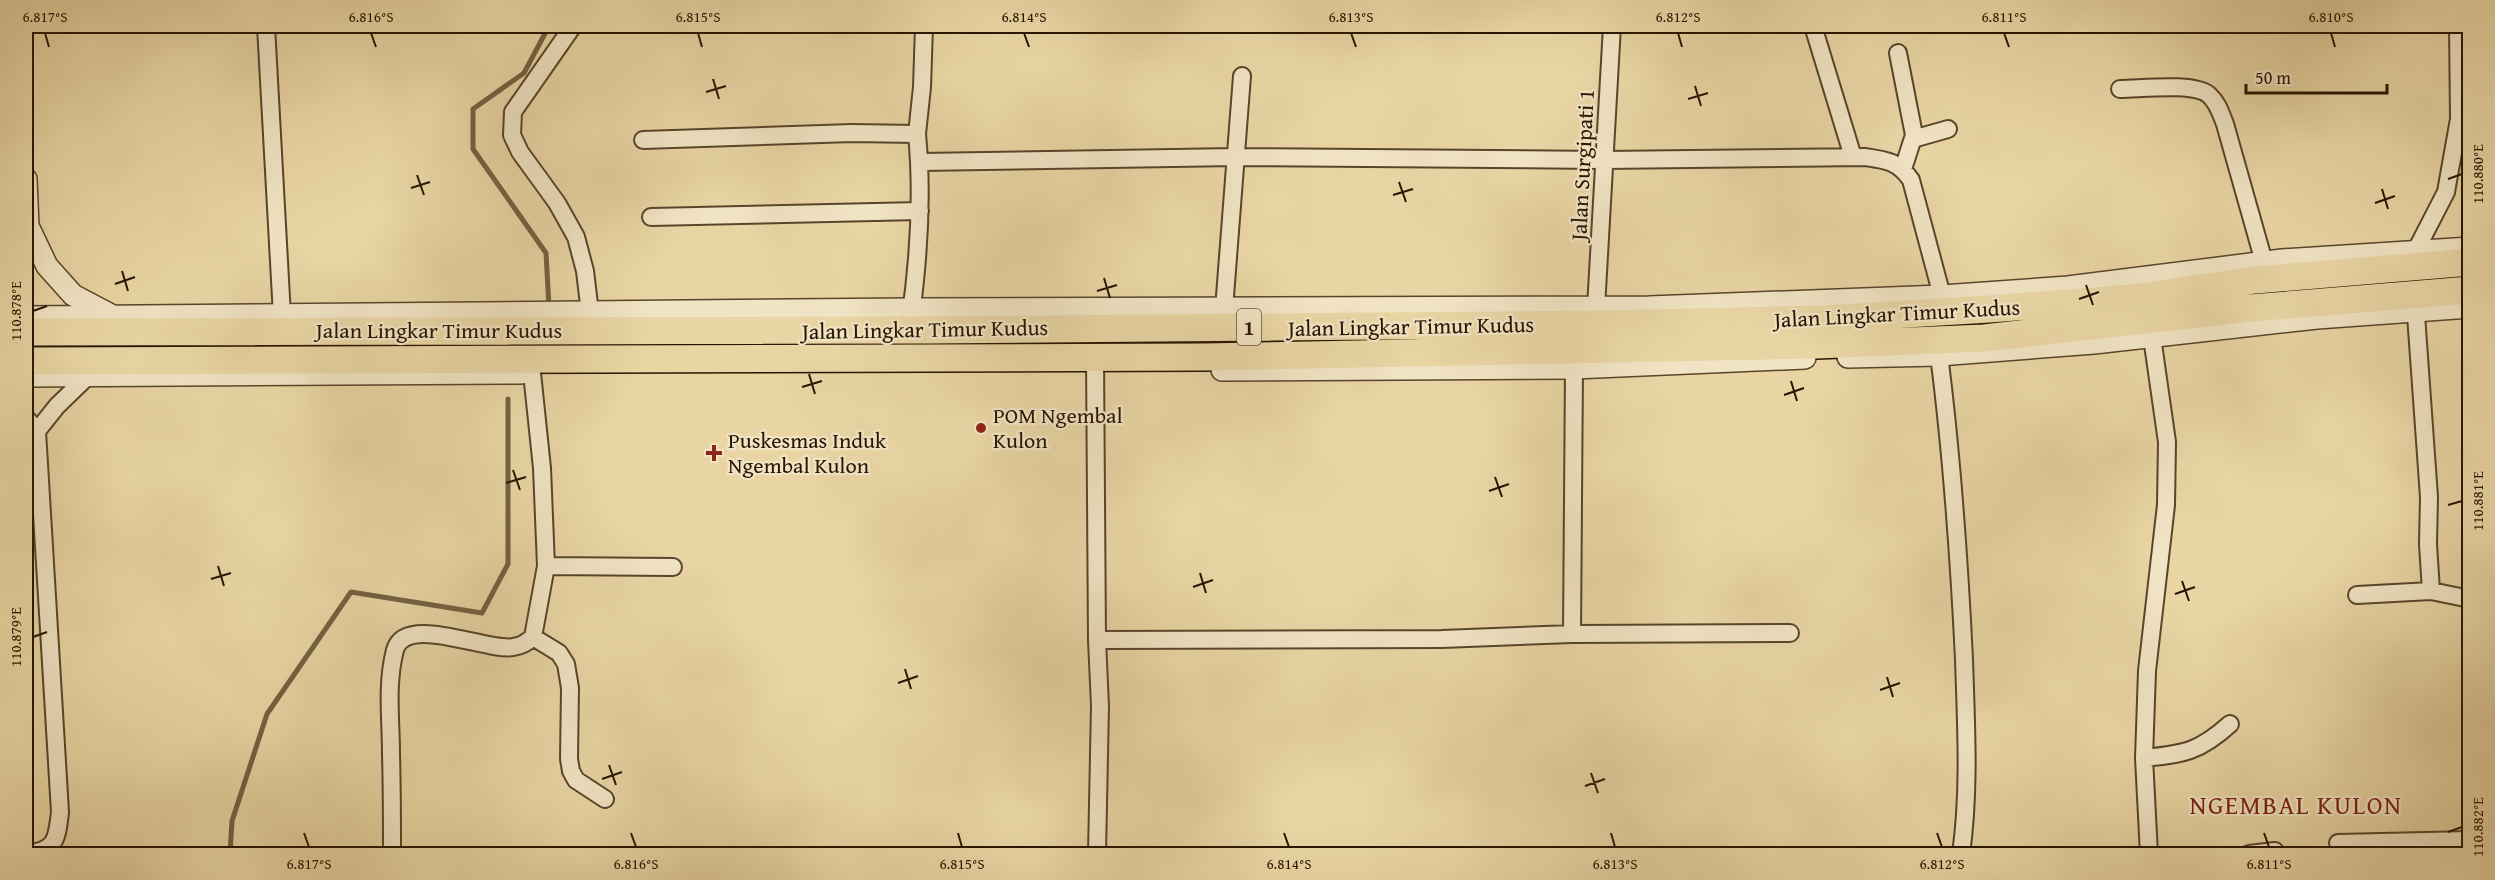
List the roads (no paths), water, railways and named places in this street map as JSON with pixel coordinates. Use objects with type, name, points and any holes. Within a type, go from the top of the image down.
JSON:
[{"type":"highway","name":"Jalan Lingkar Timur Kudus","points":[[26,332],[910,320],[1604,324],[1824,319],[2132,298],[2412,259],[2468,258]]},
{"type":"highway","points":[[2468,258],[2469,290]]},
{"type":"highway","name":"Jalan Lingkar Timur Kudus","points":[[26,361],[1096,364],[1950,340],[2251,308],[2415,303],[2469,290]]},
{"type":"street","points":[[266,26],[282,316]]},
{"type":"street","points":[[573,26],[513,112],[511,126],[512,135],[520,152],[557,203],[576,237],[585,270],[590,313]]},
{"type":"street","points":[[26,376],[531,373],[904,364],[917,269],[920,162],[917,134],[922,87],[924,26]]},
{"type":"street","name":"Jalan Surgipati 1","points":[[1596,308],[1612,26]]},
{"type":"street","points":[[1813,26],[1853,157]]},
{"type":"street","points":[[26,317],[590,313],[910,320],[1224,309],[1596,308],[1942,296],[2068,287],[2264,262],[2412,259],[2446,192],[2448,182],[2459,119],[2458,26]]},
{"type":"street","points":[[1898,53],[1913,125],[1913,139],[1903,169]]},
{"type":"street","points":[[1224,309],[1242,76]]},
{"type":"street","points":[[2120,89],[2182,87],[2208,94],[2213,99],[2225,124],[2264,262]]},
{"type":"street","points":[[1913,139],[1948,129]]},
{"type":"street","points":[[643,140],[852,133],[917,134]]},
{"type":"street","points":[[920,162],[1236,158],[1604,160],[1853,157],[1892,161],[1903,169],[1911,180],[1942,296]]},
{"type":"street","points":[[26,179],[27,231],[47,266],[73,295],[112,316]]},
{"type":"street","points":[[651,216],[920,211]]},
{"type":"street","points":[[1097,855],[1100,706],[1097,640],[1096,364],[1574,368],[1939,355],[2152,337],[2317,318],[2415,303],[2469,307]]},
{"type":"street","points":[[2415,303],[2429,497],[2431,591]]},
{"type":"street","points":[[2149,855],[2144,758],[2147,671],[2160,566],[2167,442],[2152,337]]},
{"type":"street","points":[[1939,355],[1949,434],[1962,610],[1966,711],[1966,816],[1961,855]]},
{"type":"street","points":[[1572,634],[1574,368]]},
{"type":"street","points":[[392,855],[388,688],[396,645],[403,637],[413,634],[463,638],[511,648],[525,644],[533,637],[546,566],[542,468],[531,373]]},
{"type":"street","points":[[37,431],[57,406],[90,375]]},
{"type":"street","points":[[26,418],[37,431],[60,812],[57,836],[51,846],[40,853],[26,854]]},
{"type":"street","points":[[546,566],[673,567]]},
{"type":"street","points":[[2357,595],[2431,591],[2469,599]]},
{"type":"street","points":[[1097,640],[1442,639],[1572,634],[1790,633]]},
{"type":"street","points":[[533,637],[559,653],[566,664],[570,688],[569,759],[571,771],[576,780],[605,799]]},
{"type":"street","points":[[2144,758],[2185,754],[2211,742],[2230,724]]},
{"type":"street","points":[[2338,843],[2469,840]]},
{"type":"street","points":[[2249,855],[2275,850]]},
{"type":"waterway","points":[[549,26],[524,73],[473,109],[473,149],[546,253],[549,307]]},
{"type":"waterway","points":[[230,854],[232,821],[267,714],[351,592],[482,613],[508,564],[508,399]]},
{"type":"place","name":"POM Ngembal Kulon","points":[[981,428]]},
{"type":"place","name":"Puskesmas Induk Ngembal Kulon","points":[[714,453]]},
{"type":"district","name":"NGEMBAL KULON","points":[[2296,804]]}]
